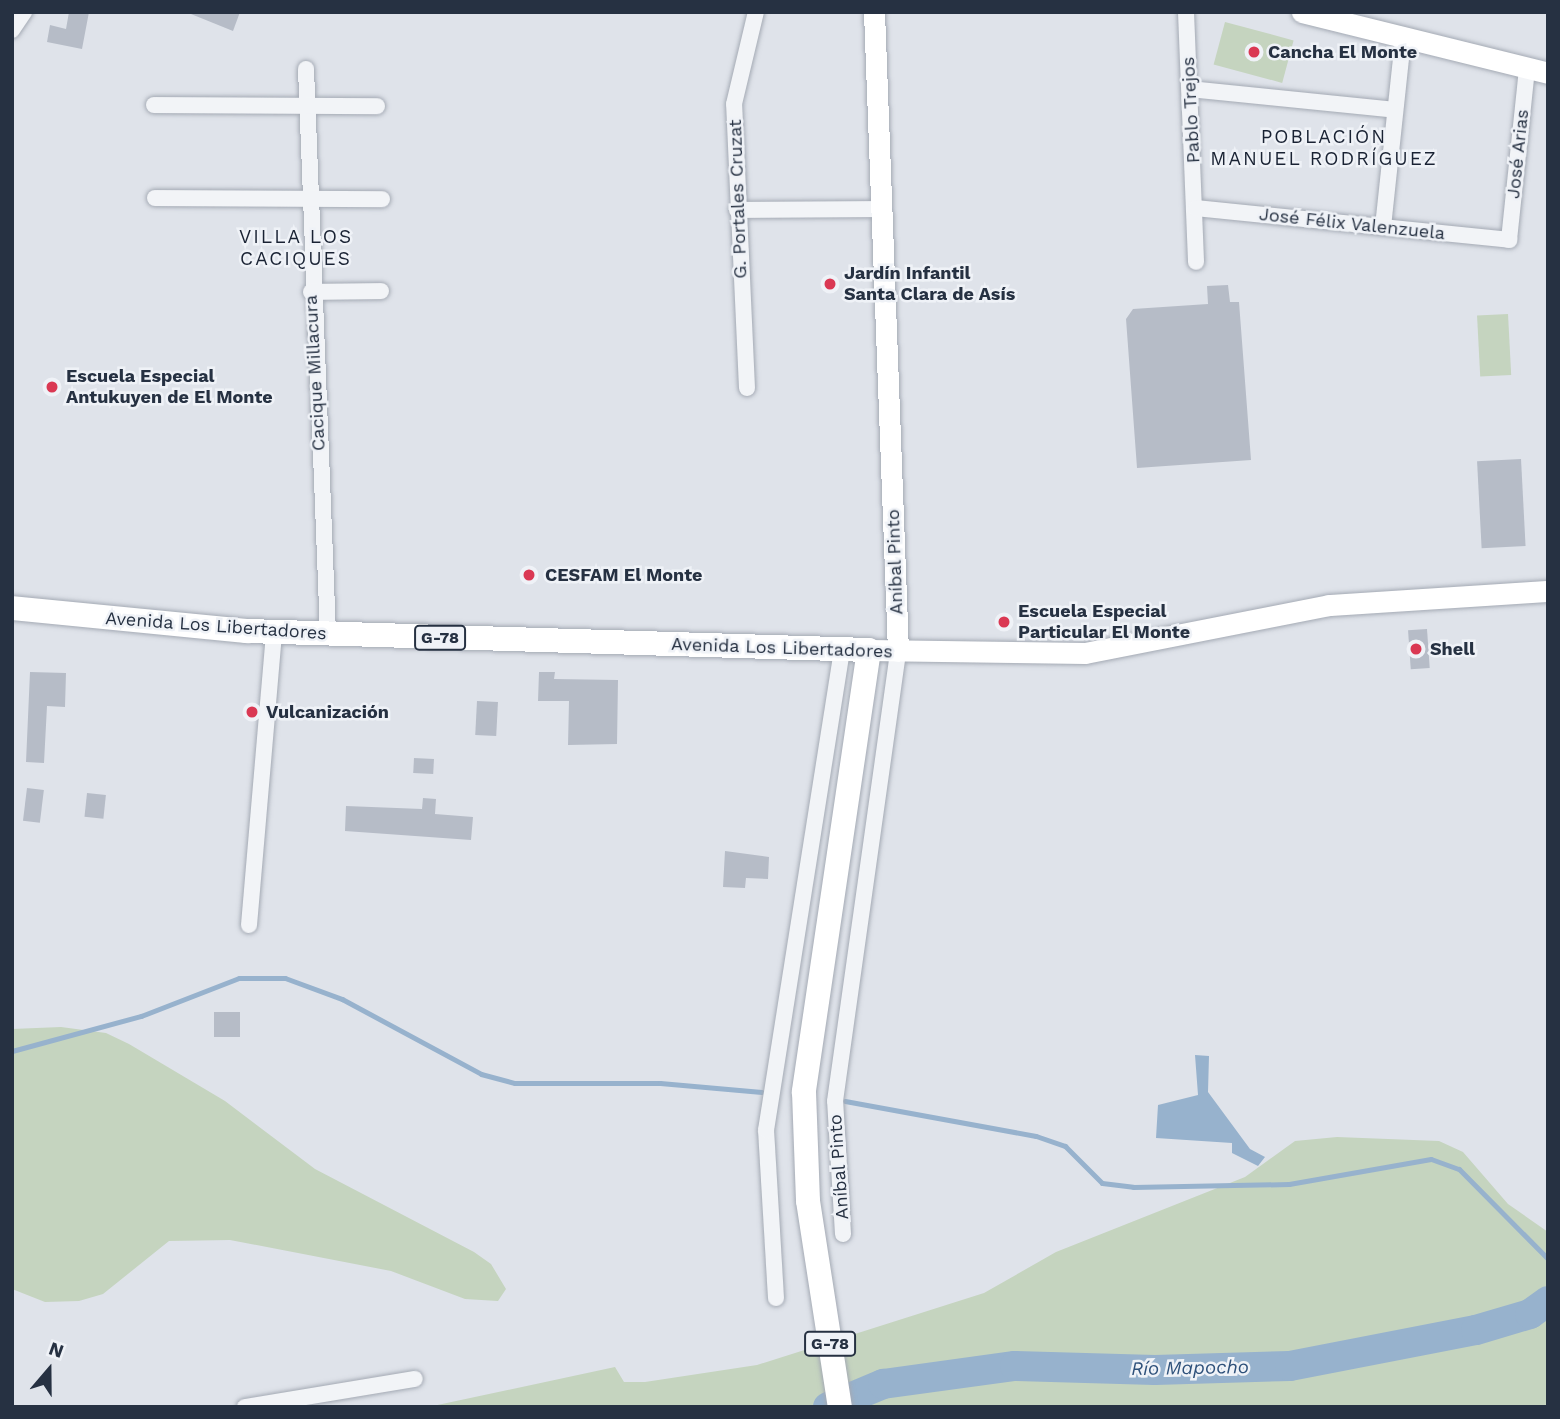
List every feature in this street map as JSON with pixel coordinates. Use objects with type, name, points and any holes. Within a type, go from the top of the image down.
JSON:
[{"type":"main road","name":"Avenida Los Libertadores","points":[[12,608],[275,632],[842,649],[867,660]]},
{"type":"main road","name":"Aníbal Pinto","points":[[840,1407],[805,1172],[804,1091],[867,660]]},
{"type":"street","points":[[12,30],[24,12]]},
{"type":"street","name":"G. Portales Cruzat","points":[[747,388],[734,104],[756,12]]},
{"type":"street","name":"Aníbal Pinto","points":[[843,1234],[835,1101],[898,651],[874,12]]},
{"type":"street","name":"Pablo Trejos","points":[[1186,12],[1196,208],[1196,262]]},
{"type":"street","points":[[1303,12],[1339,17],[1403,39],[1537,71]]},
{"type":"street","points":[[1383,227],[1403,39]]},
{"type":"street","name":"Cacique Millacura","points":[[306,69],[311,292],[328,634]]},
{"type":"street","name":"José Arias","points":[[1509,240],[1537,71]]},
{"type":"street","points":[[1190,89],[1395,110]]},
{"type":"street","points":[[154,105],[377,106]]},
{"type":"street","points":[[155,198],[382,200]]},
{"type":"street","name":"José Félix Valenzuela","points":[[1196,208],[1509,240]]},
{"type":"street","points":[[737,210],[880,209]]},
{"type":"street","points":[[311,292],[381,291]]},
{"type":"street","name":"Avenida Los Libertadores","points":[[867,660],[898,651],[1085,653],[1329,605],[1548,591]]},
{"type":"street","points":[[249,925],[275,632]]},
{"type":"street","points":[[776,1298],[766,1130],[842,649]]},
{"type":"street","points":[[834,701],[867,660]]},
{"type":"street","points":[[245,1407],[415,1379]]},
{"type":"green space","name":"Cancha El Monte","points":[[1225,22],[1294,40],[1282,83],[1214,65]]},
{"type":"green space","points":[[1508,314],[1511,375],[1480,377],[1477,316]]},
{"type":"green space","points":[[61,1027],[106,1033],[129,1044],[225,1101],[315,1169],[474,1252],[491,1264],[506,1289],[498,1301],[465,1299],[391,1271],[230,1240],[169,1241],[103,1294],[79,1301],[45,1302],[12,1289],[12,1029]]},
{"type":"green space","points":[[1337,1137],[1439,1141],[1463,1152],[1508,1204],[1548,1232],[1548,1407],[428,1407],[615,1367],[624,1382],[645,1382],[757,1365],[984,1293],[1056,1252],[1245,1177],[1295,1141]]},
{"type":"water","points":[[1195,1055],[1209,1056],[1208,1092],[1250,1149],[1265,1157],[1258,1166],[1232,1153],[1232,1143],[1156,1138],[1158,1105],[1198,1095]]},
{"type":"building","points":[[69,12],[89,12],[82,49],[47,42],[50,25],[66,29]]},
{"type":"building","points":[[186,12],[240,12],[233,31]]},
{"type":"building","points":[[1228,285],[1230,302],[1239,302],[1251,460],[1137,468],[1126,319],[1133,309],[1208,304],[1207,286]]},
{"type":"building","points":[[1521,459],[1526,546],[1482,548],[1477,461]]},
{"type":"building","points":[[1427,629],[1430,668],[1411,669],[1408,630]]},
{"type":"building","points":[[30,672],[66,673],[65,707],[47,706],[44,763],[26,762]]},
{"type":"building","points":[[539,672],[555,672],[554,679],[618,680],[617,744],[568,745],[569,701],[538,701]]},
{"type":"building","points":[[477,701],[498,702],[496,736],[475,735]]},
{"type":"building","points":[[414,758],[434,759],[433,774],[413,773]]},
{"type":"building","points":[[27,788],[44,790],[40,823],[23,821]]},
{"type":"building","points":[[87,793],[106,795],[103,819],[84,817]]},
{"type":"building","points":[[423,798],[436,799],[435,814],[473,817],[471,840],[345,831],[346,806],[422,809]]},
{"type":"building","points":[[725,851],[769,857],[768,879],[746,878],[745,888],[723,887]]},
{"type":"building","points":[[214,1012],[240,1012],[240,1037],[214,1037]]},
{"type":"waterway","points":[[12,1051],[141,1016],[239,978],[285,978],[342,999],[481,1074],[515,1083],[660,1083],[762,1092]]},
{"type":"waterway","points":[[845,1101],[1036,1136],[1065,1146],[1102,1183],[1133,1187],[1289,1184],[1431,1159],[1459,1169],[1548,1259]]},
{"type":"waterway","name":"Río Mapocho","points":[[828,1407],[883,1384],[1015,1366],[1155,1370],[1290,1366],[1476,1330],[1530,1314],[1548,1301]]},
{"type":"place","name":"Cancha El Monte","points":[[1254,52]]},
{"type":"place","name":"Jardín Infantil Santa Clara de Asís","points":[[830,284]]},
{"type":"place","name":"Escuela Especial Antukuyen de El Monte","points":[[52,387]]},
{"type":"place","name":"CESFAM El Monte","points":[[529,575]]},
{"type":"place","name":"Escuela Especial Particular El Monte","points":[[1004,622]]},
{"type":"place","name":"Shell","points":[[1416,649]]},
{"type":"place","name":"Vulcanización","points":[[252,712]]},
{"type":"district","name":"POBLACIÓN MANUEL RODRÍGUEZ","points":[[1324,148]]},
{"type":"district","name":"VILLA LOS CACIQUES","points":[[296,248]]}]
